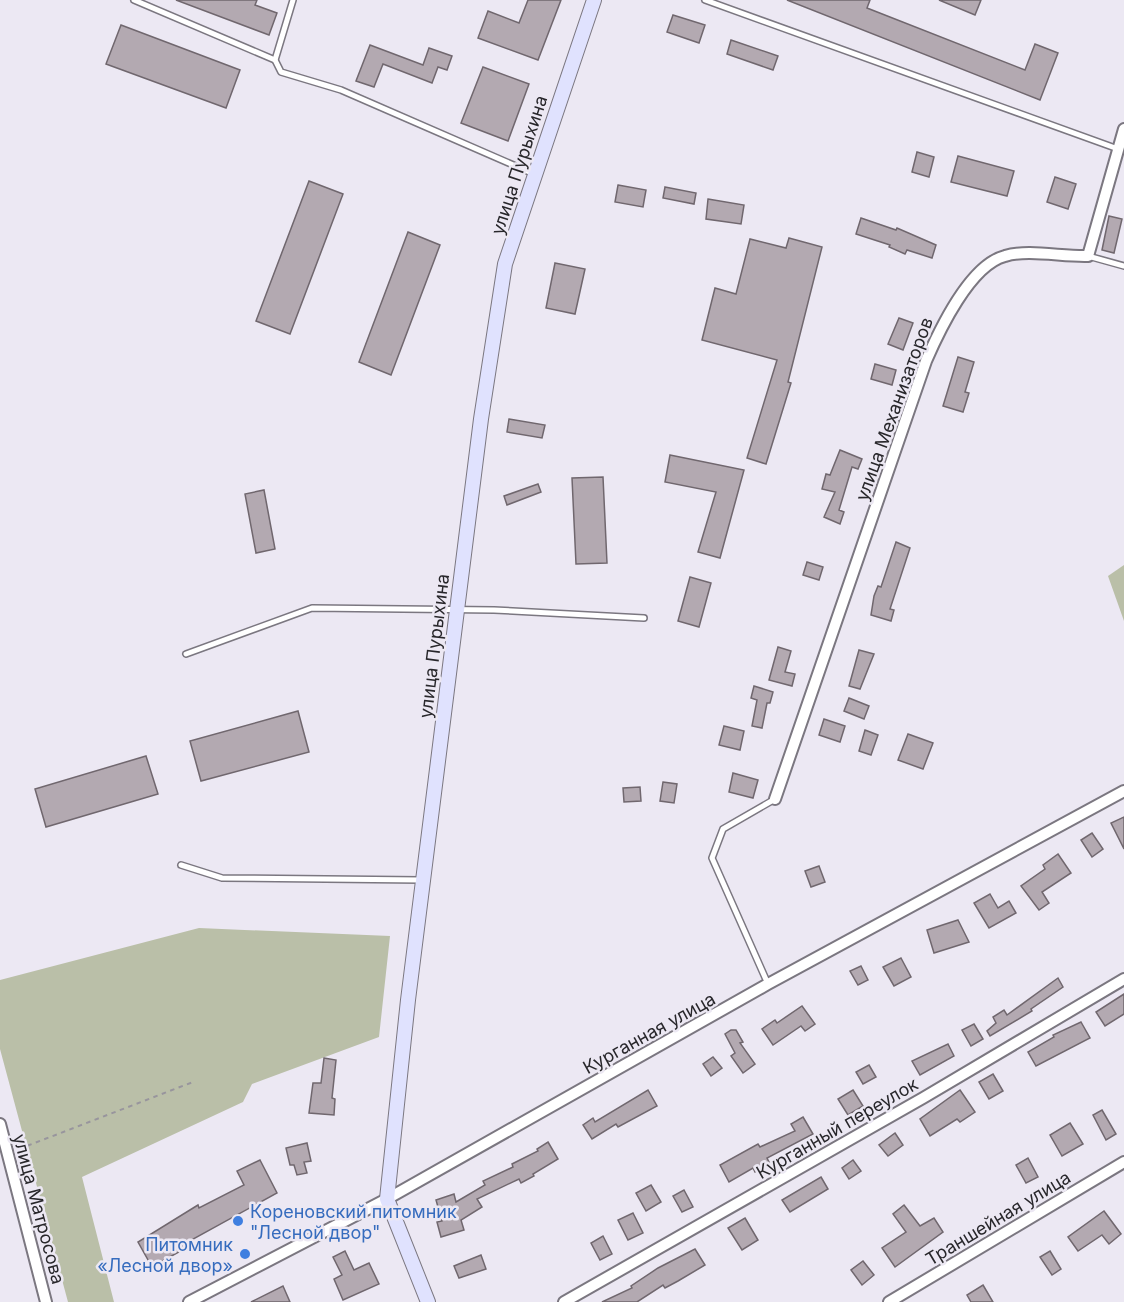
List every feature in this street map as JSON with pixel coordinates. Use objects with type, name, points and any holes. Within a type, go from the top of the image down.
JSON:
[{"type":"street","name":"улица Пурыхина","points":[[428,1302],[387,1199],[390,1150],[481,419],[505,264],[594,0]]},
{"type":"street","points":[[1088,256],[1124,129]]},
{"type":"street","name":"улица Механизаторов","points":[[775,799],[926,362],[944,319],[981,270],[1003,256],[1088,256]]},
{"type":"street","name":"Курганная улица","points":[[189,1302],[387,1199],[768,984],[1124,791]]},
{"type":"street","name":"Курганный переулок","points":[[564,1302],[923,1098],[1124,979]]},
{"type":"street","name":"улица Матросова","points":[[0,1124],[46,1302]]},
{"type":"street","name":"Траншейная улица","points":[[889,1302],[1124,1162]]},
{"type":"lane","points":[[134,0],[275,60],[281,72],[341,90],[534,174]]},
{"type":"lane","points":[[275,60],[293,0]]},
{"type":"lane","points":[[705,0],[1118,149]]},
{"type":"lane","points":[[1088,256],[1124,266]]},
{"type":"lane","points":[[186,654],[312,608],[457,610],[644,618]]},
{"type":"lane","points":[[768,984],[712,858],[723,829],[775,799]]},
{"type":"lane","points":[[181,865],[222,878],[423,880]]},
{"type":"path","points":[[8,1153],[193,1082]]},
{"type":"green space","points":[[1124,565],[1124,621],[1108,576]]},
{"type":"green space","points":[[199,928],[390,936],[379,1037],[252,1084],[243,1102],[82,1177],[114,1302],[68,1302],[0,1049],[0,980]]},
{"type":"building","points":[[176,0],[257,0],[255,5],[277,13],[269,35]]},
{"type":"building","points":[[528,0],[561,0],[538,60],[478,38],[488,11],[519,23]]},
{"type":"building","points":[[787,0],[870,0],[867,8],[1025,70],[1035,44],[1058,53],[1040,100]]},
{"type":"building","points":[[939,0],[981,0],[975,15]]},
{"type":"building","points":[[673,15],[705,25],[699,43],[667,32]]},
{"type":"building","points":[[121,25],[240,70],[226,108],[106,64]]},
{"type":"building","points":[[731,40],[778,56],[773,70],[727,54]]},
{"type":"building","points":[[370,45],[423,65],[429,48],[452,56],[447,70],[438,67],[432,83],[383,64],[374,87],[356,81]]},
{"type":"building","points":[[483,67],[529,84],[508,141],[461,123]]},
{"type":"building","points":[[917,152],[934,157],[929,177],[912,172]]},
{"type":"building","points":[[958,156],[1014,171],[1007,196],[951,182]]},
{"type":"building","points":[[1055,177],[1076,184],[1068,209],[1047,202]]},
{"type":"building","points":[[309,181],[343,194],[290,334],[256,321]]},
{"type":"building","points":[[618,185],[646,190],[643,207],[615,202]]},
{"type":"building","points":[[665,187],[696,193],[694,204],[663,198]]},
{"type":"building","points":[[708,199],[744,205],[741,224],[706,219]]},
{"type":"building","points":[[1109,216],[1122,219],[1114,253],[1102,250]]},
{"type":"building","points":[[861,218],[896,230],[897,228],[936,245],[932,258],[907,250],[905,254],[889,247],[890,245],[856,234]]},
{"type":"building","points":[[408,232],[440,245],[391,375],[359,362]]},
{"type":"building","points":[[789,238],[822,247],[788,382],[791,383],[766,464],[747,458],[777,360],[702,340],[715,288],[736,294],[750,239],[786,248]]},
{"type":"building","points":[[555,263],[585,269],[575,314],[546,308]]},
{"type":"building","points":[[899,318],[913,323],[903,350],[888,344]]},
{"type":"building","points":[[958,357],[974,362],[965,392],[969,393],[963,412],[943,406]]},
{"type":"building","points":[[875,364],[896,370],[892,385],[871,379]]},
{"type":"building","points":[[509,419],[545,425],[542,438],[507,432]]},
{"type":"building","points":[[840,450],[862,459],[858,469],[852,467],[839,510],[844,512],[840,524],[824,517],[835,492],[822,489],[826,474],[830,475]]},
{"type":"building","points":[[670,455],[744,470],[720,558],[698,552],[716,492],[665,482]]},
{"type":"building","points":[[603,477],[607,563],[576,564],[572,478]]},
{"type":"building","points":[[538,484],[541,492],[507,505],[504,496]]},
{"type":"building","points":[[264,490],[275,549],[256,553],[245,494]]},
{"type":"building","points":[[896,542],[910,548],[890,609],[894,610],[891,621],[871,615],[874,596],[878,586],[881,587]]},
{"type":"building","points":[[807,562],[823,567],[819,580],[803,575]]},
{"type":"building","points":[[690,577],[711,583],[699,627],[678,621]]},
{"type":"building","points":[[778,647],[791,651],[785,672],[795,674],[792,686],[769,680]]},
{"type":"building","points":[[859,650],[874,654],[860,689],[849,686]]},
{"type":"building","points":[[754,686],[773,692],[770,703],[767,703],[762,728],[752,726],[757,700],[751,698]]},
{"type":"building","points":[[849,698],[869,706],[864,719],[844,711]]},
{"type":"building","points":[[298,711],[309,752],[201,781],[190,741]]},
{"type":"building","points":[[824,719],[845,726],[840,742],[819,735]]},
{"type":"building","points":[[724,726],[744,731],[740,750],[719,745]]},
{"type":"building","points":[[865,730],[878,735],[871,755],[859,751]]},
{"type":"building","points":[[908,734],[933,743],[923,769],[898,760]]},
{"type":"building","points":[[146,756],[158,794],[46,827],[35,789]]},
{"type":"building","points":[[733,773],[758,780],[753,798],[729,792]]},
{"type":"building","points":[[663,782],[677,784],[674,803],[660,801]]},
{"type":"building","points":[[640,787],[641,801],[624,802],[623,788]]},
{"type":"building","points":[[1124,817],[1124,849],[1111,823]]},
{"type":"building","points":[[1092,833],[1103,849],[1092,857],[1081,840]]},
{"type":"building","points":[[1058,854],[1071,873],[1042,892],[1049,903],[1039,910],[1021,886],[1045,869],[1043,865]]},
{"type":"building","points":[[819,866],[825,882],[811,887],[805,871]]},
{"type":"building","points":[[990,894],[998,908],[1009,901],[1016,913],[989,928],[974,903]]},
{"type":"building","points":[[958,920],[969,942],[934,953],[927,930]]},
{"type":"building","points":[[901,958],[911,977],[894,986],[883,967]]},
{"type":"building","points":[[861,966],[868,980],[858,985],[850,971]]},
{"type":"building","points":[[1058,978],[1063,987],[1031,1009],[1032,1011],[990,1036],[987,1031],[996,1023],[993,1017],[1004,1010],[1007,1015]]},
{"type":"building","points":[[1124,994],[1124,1014],[1105,1026],[1096,1012]]},
{"type":"building","points":[[802,1006],[815,1024],[805,1031],[801,1026],[773,1045],[762,1029],[775,1020],[777,1023]]},
{"type":"building","points":[[1081,1022],[1090,1038],[1036,1066],[1028,1052],[1054,1037],[1053,1035]]},
{"type":"building","points":[[974,1024],[983,1039],[971,1046],[962,1030]]},
{"type":"building","points":[[736,1030],[743,1042],[740,1043],[755,1064],[743,1073],[731,1056],[735,1053],[725,1034]]},
{"type":"building","points":[[948,1044],[954,1056],[920,1075],[912,1061]]},
{"type":"building","points":[[713,1057],[722,1068],[711,1076],[703,1064]]},
{"type":"building","points":[[324,1058],[336,1060],[332,1098],[335,1099],[334,1115],[309,1113],[313,1083],[321,1083]]},
{"type":"building","points":[[869,1065],[876,1077],[863,1084],[856,1072]]},
{"type":"building","points":[[993,1074],[1003,1091],[989,1099],[979,1082]]},
{"type":"building","points":[[648,1090],[657,1106],[618,1127],[616,1124],[592,1139],[583,1125],[593,1118],[595,1122]]},
{"type":"building","points":[[853,1090],[863,1106],[848,1115],[838,1099]]},
{"type":"building","points":[[960,1090],[975,1112],[960,1122],[957,1119],[930,1136],[920,1119]]},
{"type":"building","points":[[1102,1110],[1116,1134],[1106,1140],[1093,1115]]},
{"type":"building","points":[[803,1117],[813,1134],[767,1158],[770,1164],[755,1172],[753,1168],[729,1182],[720,1165],[758,1144],[760,1147],[795,1131],[791,1124]]},
{"type":"building","points":[[1070,1123],[1083,1144],[1062,1156],[1050,1135]]},
{"type":"building","points":[[895,1133],[903,1145],[888,1156],[879,1145]]},
{"type":"building","points":[[548,1142],[558,1159],[521,1183],[519,1179],[477,1199],[482,1207],[461,1220],[464,1230],[441,1237],[437,1222],[442,1221],[436,1200],[454,1194],[456,1202],[485,1185],[483,1181],[513,1167],[512,1164],[538,1151],[537,1149]]},
{"type":"building","points":[[307,1143],[311,1161],[304,1162],[307,1173],[297,1175],[294,1165],[290,1165],[286,1148]]},
{"type":"building","points":[[1028,1158],[1038,1177],[1026,1183],[1016,1165]]},
{"type":"building","points":[[260,1160],[277,1193],[184,1244],[186,1248],[152,1267],[138,1242],[198,1205],[199,1208],[244,1185],[237,1171]]},
{"type":"building","points":[[853,1160],[861,1171],[849,1179],[842,1168]]},
{"type":"building","points":[[821,1177],[828,1189],[790,1212],[782,1200]]},
{"type":"building","points":[[651,1185],[661,1202],[646,1211],[636,1193]]},
{"type":"building","points":[[684,1190],[693,1207],[682,1212],[673,1196]]},
{"type":"building","points":[[904,1205],[920,1226],[934,1218],[943,1232],[895,1267],[882,1248],[906,1232],[893,1214]]},
{"type":"building","points":[[1104,1211],[1121,1234],[1109,1244],[1102,1235],[1078,1251],[1068,1237]]},
{"type":"building","points":[[633,1213],[643,1233],[628,1240],[618,1220]]},
{"type":"building","points":[[745,1218],[758,1240],[742,1250],[728,1228]]},
{"type":"building","points":[[603,1236],[612,1254],[600,1260],[591,1243]]},
{"type":"building","points":[[695,1249],[705,1265],[678,1281],[665,1288],[663,1285],[637,1302],[602,1302],[632,1288],[631,1286],[658,1268]]},
{"type":"building","points":[[345,1251],[354,1270],[369,1263],[379,1284],[343,1300],[334,1279],[342,1275],[333,1257]]},
{"type":"building","points":[[1050,1251],[1061,1269],[1052,1275],[1040,1257]]},
{"type":"building","points":[[481,1255],[486,1269],[459,1278],[454,1266]]},
{"type":"building","points":[[863,1261],[874,1275],[862,1285],[851,1270]]},
{"type":"building","points":[[983,1285],[993,1302],[971,1302],[967,1295]]},
{"type":"building","points":[[283,1286],[290,1302],[251,1302]]},
{"type":"place","name":"Кореновский питомник \"Лесной двор\"","points":[[238,1221]]},
{"type":"place","name":"Питомник «Лесной двор»","points":[[245,1254]]}]
